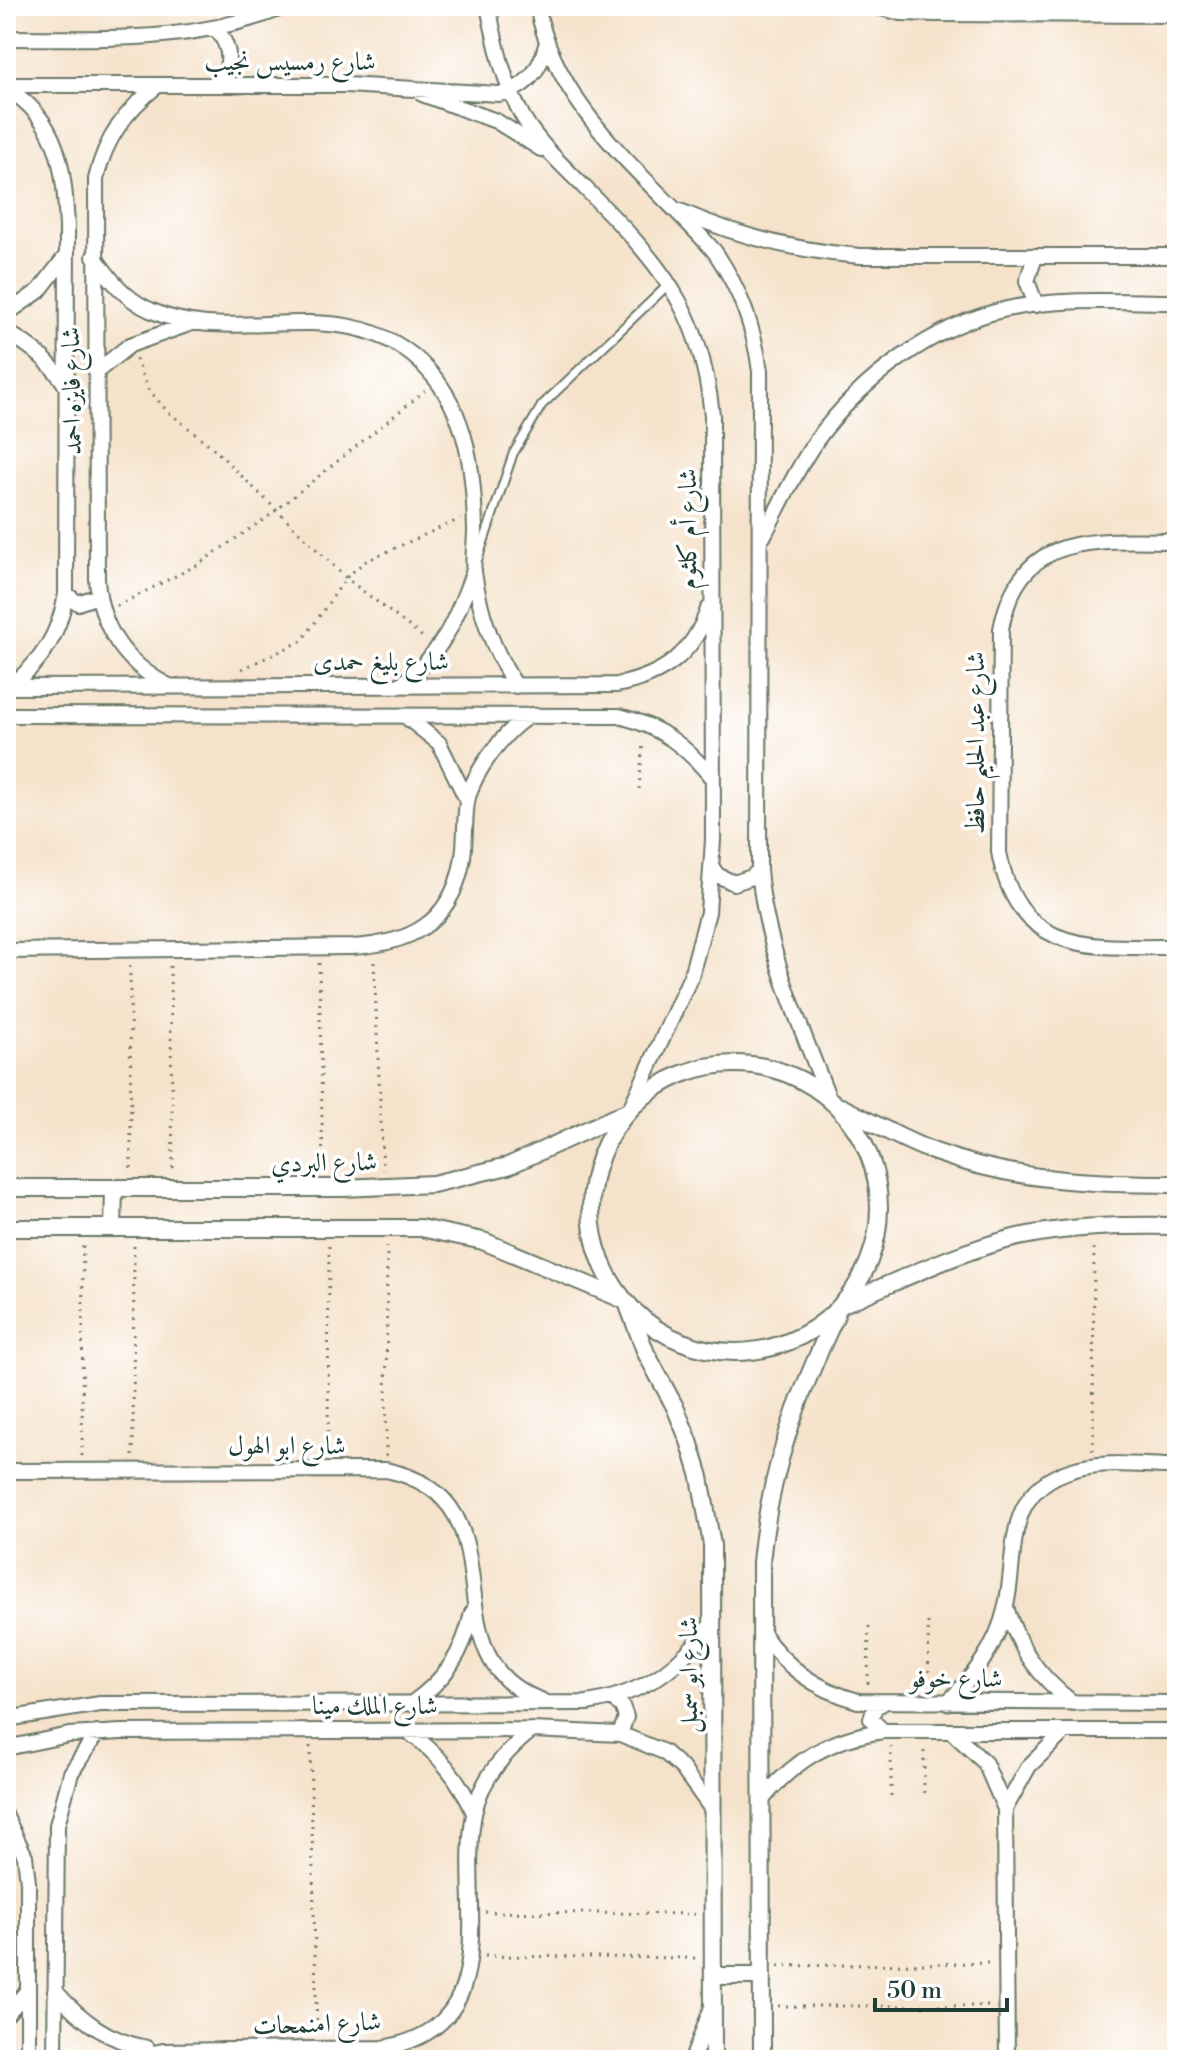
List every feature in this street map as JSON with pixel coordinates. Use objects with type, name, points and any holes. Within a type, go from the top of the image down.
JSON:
[{"type":"street","name":"شارع رمسيس نجيب","points":[[6,38],[142,38],[217,30],[287,6]]},
{"type":"street","name":"شارع أم كلثوم","points":[[488,6],[510,92],[524,119],[562,164],[638,242],[671,283],[701,348],[708,381],[713,779],[708,912],[691,976],[629,1109]]},
{"type":"street","points":[[537,6],[546,45],[563,83],[581,108],[674,207],[729,274],[750,321],[760,371],[759,870],[770,945],[832,1102],[855,1128],[870,1156],[878,1187],[879,1218],[868,1264],[841,1306],[801,1391],[773,1475],[761,1562],[762,2060]]},
{"type":"street","points":[[874,6],[901,13],[1177,15]]},
{"type":"street","points":[[217,30],[229,51],[229,63],[218,85]]},
{"type":"street","points":[[510,92],[531,78],[546,45]]},
{"type":"street","name":"شارع فايزه احمد","points":[[158,85],[124,116],[101,155],[96,179],[98,596],[115,641],[131,660],[171,687]]},
{"type":"street","name":"شارع رمسيس نجيب","points":[[6,87],[383,86],[487,94],[510,92]]},
{"type":"street","points":[[383,86],[422,93],[471,110],[530,141],[562,164]]},
{"type":"street","name":"شارع فايزه احمد","points":[[6,87],[38,113],[51,132],[64,176],[67,227],[66,594],[54,637],[35,665],[8,687]]},
{"type":"street","points":[[674,207],[746,237],[822,253],[1177,256]]},
{"type":"street","points":[[67,227],[78,221],[94,227]]},
{"type":"street","points":[[6,314],[39,291],[66,255]]},
{"type":"street","points":[[94,256],[109,279],[148,310],[170,318],[197,322],[345,326],[375,334],[403,348],[437,381],[461,425],[475,513],[474,569],[487,629],[516,686]]},
{"type":"street","points":[[1035,257],[1027,281],[1036,305]]},
{"type":"street","points":[[761,541],[816,442],[871,383],[927,342],[952,328],[1007,309],[1036,305],[1177,302]]},
{"type":"street","points":[[96,372],[130,345],[197,322]]},
{"type":"street","points":[[6,332],[30,345],[66,385]]},
{"type":"street","name":"شارع عبد الحليم حافظ","points":[[1177,541],[1092,541],[1064,546],[1039,558],[1019,577],[1006,602],[1001,629],[999,852],[1004,881],[1018,908],[1040,929],[1067,942],[1096,947],[1177,947]]},
{"type":"street","points":[[399,686],[416,674],[438,649],[453,625],[474,569]]},
{"type":"street","points":[[66,594],[85,603],[98,596]]},
{"type":"street","name":"شارع بليغ حمدى","points":[[8,687],[171,687],[232,680],[399,686],[587,686],[644,679],[668,668],[689,648],[703,624],[712,598]]},
{"type":"street","points":[[230,715],[232,680]]},
{"type":"street","points":[[587,686],[593,697],[588,713]]},
{"type":"street","name":"شارع بليغ حمدى","points":[[6,715],[588,713],[644,722],[671,737],[694,756],[713,779]]},
{"type":"street","points":[[401,714],[416,721],[439,743],[467,800]]},
{"type":"street","points":[[6,951],[319,948],[374,946],[400,941],[423,929],[442,911],[455,888],[462,865],[467,800],[497,745],[520,721],[535,714]]},
{"type":"street","points":[[712,867],[717,875],[734,883],[752,877],[759,870]]},
{"type":"street","points":[[1177,1184],[1074,1183],[988,1169],[933,1152],[832,1102],[782,1072],[755,1065],[728,1064],[676,1076],[629,1109],[608,1138],[595,1170],[589,1204],[592,1238],[603,1270],[625,1303],[654,1328],[684,1344],[716,1352],[750,1352],[783,1345],[813,1330],[841,1306],[976,1249],[1015,1238],[1094,1226],[1177,1226]]},
{"type":"street","name":"شارع البردي","points":[[6,1188],[323,1188],[433,1184],[508,1166],[629,1109]]},
{"type":"street","points":[[113,1228],[114,1188]]},
{"type":"street","points":[[6,1228],[421,1228],[483,1241],[625,1303]]},
{"type":"street","name":"شارع ابو سمبل","points":[[625,1303],[646,1353],[675,1407],[700,1477],[712,1545],[713,2060]]},
{"type":"street","points":[[947,1703],[984,1660],[1006,1607],[1010,1554],[1025,1507],[1054,1478],[1093,1467],[1177,1466]]},
{"type":"street","name":"شارع ابو الهول","points":[[6,1471],[386,1470],[408,1475],[429,1485],[447,1501],[460,1520],[471,1571],[473,1609],[467,1638],[454,1664],[435,1687],[411,1704]]},
{"type":"street","points":[[1006,1607],[1015,1636],[1030,1662],[1049,1685],[1073,1703]]},
{"type":"street","name":"شارع ابو الهول","points":[[473,1609],[490,1659],[506,1680],[525,1694],[549,1703]]},
{"type":"street","name":"شارع الملك مينا","points":[[6,1719],[100,1704],[549,1703],[612,1699],[658,1680],[696,1646],[713,1622]]},
{"type":"street","name":"شارع خوفو","points":[[761,1632],[775,1652],[813,1684],[835,1694],[875,1702],[1177,1703]]},
{"type":"street","points":[[612,1699],[622,1706],[626,1717],[620,1734]]},
{"type":"street","points":[[875,1702],[871,1719],[887,1731]]},
{"type":"street","name":"شارع الملك مينا","points":[[6,1748],[41,1739],[97,1733],[532,1730],[620,1734],[664,1752],[682,1768],[713,1811]]},
{"type":"street","name":"شارع امنمحات","points":[[55,1991],[76,2015],[102,2033],[131,2046],[163,2051],[383,2048],[406,2044],[430,2032],[448,2014],[462,1992],[470,1956],[474,1813],[490,1775],[509,1751],[532,1730]]},
{"type":"street","points":[[407,1731],[447,1767],[474,1813]]},
{"type":"street","name":"شارع خوفو","points":[[762,1800],[794,1765],[814,1752],[836,1741],[887,1731],[1177,1731]]},
{"type":"street","points":[[951,1731],[985,1763],[1005,1809],[1007,2060]]},
{"type":"street","points":[[1005,1809],[1029,1766],[1065,1731]]},
{"type":"street","points":[[55,2060],[57,1825],[63,1799],[83,1749],[97,1733]]},
{"type":"street","points":[[6,1817],[25,1856],[28,1882],[28,2060]]},
{"type":"street","points":[[28,1882],[32,1874],[40,1869],[49,1870],[56,1877]]},
{"type":"street","points":[[713,1976],[762,1971]]},
{"type":"street","points":[[6,2015],[28,1989]]},
{"type":"street","points":[[692,2060],[713,2003]]},
{"type":"street","name":"شارع امنمحات","points":[[118,2060],[163,2051]]},
{"type":"lane","points":[[474,569],[513,454],[542,405],[671,283]]},
{"type":"path","points":[[130,345],[148,389],[167,411],[212,447],[346,578],[438,649]]},
{"type":"path","points":[[103,613],[197,565],[276,509],[437,381]]},
{"type":"path","points":[[232,680],[302,641],[346,578],[375,557],[475,513]]},
{"type":"path","points":[[639,789],[644,722]]},
{"type":"path","points":[[374,946],[384,1187]]},
{"type":"path","points":[[319,948],[323,1188]]},
{"type":"path","points":[[130,950],[131,1188]]},
{"type":"path","points":[[169,950],[173,1188]]},
{"type":"path","points":[[1093,1467],[1094,1226]]},
{"type":"path","points":[[82,1471],[83,1228]]},
{"type":"path","points":[[133,1471],[134,1228]]},
{"type":"path","points":[[328,1470],[329,1228]]},
{"type":"path","points":[[386,1470],[387,1228]]},
{"type":"path","points":[[869,1620],[875,1702]]},
{"type":"path","points":[[928,1622],[929,1703]]},
{"type":"path","points":[[309,1730],[317,2050]]},
{"type":"path","points":[[887,1731],[891,1796]]},
{"type":"path","points":[[924,1731],[924,1793]]},
{"type":"path","points":[[472,1912],[713,1914]]},
{"type":"path","points":[[470,1956],[713,1958]]},
{"type":"path","points":[[762,1971],[1006,1962]]},
{"type":"path","points":[[762,2006],[1006,2006]]}]
